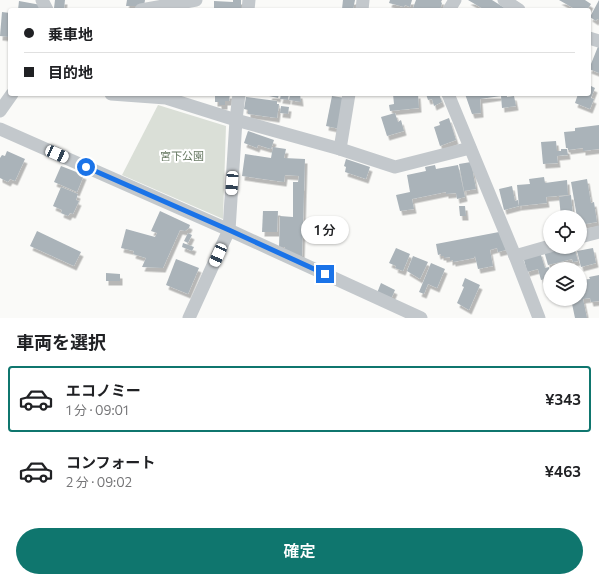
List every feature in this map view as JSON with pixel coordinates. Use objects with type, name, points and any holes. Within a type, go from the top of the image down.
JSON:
[{"type":"street","points":[[152,8],[196,0]]},
{"type":"street","points":[[504,0],[516,8]]},
{"type":"street","points":[[0,111],[11,96]]},
{"type":"street","points":[[139,96],[166,98],[236,120],[340,149],[395,167],[470,148]]},
{"type":"street","points":[[190,318],[229,230],[239,96]]},
{"type":"street","points":[[340,149],[349,96]]},
{"type":"street","points":[[449,96],[539,318]]},
{"type":"street","points":[[0,129],[229,230],[421,318]]},
{"type":"street","points":[[587,235],[599,232]]},
{"type":"street","points":[[515,256],[543,248]]},
{"type":"green space","name":"宮下公園","points":[[158,105],[226,126],[223,219],[122,175]]},
{"type":"building","points":[[55,0],[65,0],[64,8],[54,8]]},
{"type":"building","points":[[127,0],[145,0],[144,6],[126,6]]},
{"type":"building","points":[[233,0],[241,0],[241,8],[214,8],[214,1],[233,2]]},
{"type":"building","points":[[343,0],[355,0],[353,8],[342,8]]},
{"type":"building","points":[[390,0],[412,0],[410,7],[405,5],[404,7],[389,3]]},
{"type":"building","points":[[416,0],[442,0],[441,8],[413,8]]},
{"type":"building","points":[[468,0],[492,0],[505,8],[482,8]]},
{"type":"building","points":[[559,0],[585,0],[591,4],[588,8],[573,8]]},
{"type":"building","points":[[599,0],[599,20],[597,19],[596,21],[591,18]]},
{"type":"building","points":[[19,1],[41,5],[40,8],[18,8]]},
{"type":"building","points":[[2,12],[8,13],[8,37],[0,36]]},
{"type":"building","points":[[599,44],[599,73],[591,70],[591,64]]},
{"type":"building","points":[[591,86],[595,88],[591,98],[594,99],[590,109],[575,103],[577,96],[591,96]]},
{"type":"building","points":[[215,96],[230,96],[229,101],[225,101],[225,105],[219,105],[219,102],[215,102]]},
{"type":"building","points":[[281,96],[289,96],[288,100],[280,99]]},
{"type":"building","points":[[290,96],[300,96],[301,102],[289,100]]},
{"type":"building","points":[[332,96],[345,98],[340,129],[326,126]]},
{"type":"building","points":[[393,96],[418,96],[419,108],[390,111],[389,105],[394,104]]},
{"type":"building","points":[[427,96],[440,96],[442,102],[434,106],[432,99],[428,100]]},
{"type":"building","points":[[466,96],[501,96],[480,99],[481,113],[472,114]]},
{"type":"building","points":[[501,96],[514,96],[516,106],[502,108]]},
{"type":"building","points":[[246,97],[277,101],[277,104],[279,104],[277,118],[248,114],[248,110],[244,109]]},
{"type":"building","points":[[281,106],[289,107],[288,114],[280,113]]},
{"type":"building","points":[[395,113],[398,122],[401,120],[404,131],[387,136],[381,117]]},
{"type":"building","points":[[449,118],[456,140],[440,146],[434,127],[440,125],[439,122]]},
{"type":"building","points":[[599,125],[599,149],[583,151],[583,148],[568,150],[568,148],[566,148],[564,132],[575,131],[575,128]]},
{"type":"building","points":[[248,131],[274,140],[271,149],[258,145],[257,148],[244,143]]},
{"type":"building","points":[[556,141],[557,151],[567,149],[568,155],[557,156],[558,163],[543,164],[541,142]]},
{"type":"building","points":[[273,147],[286,149],[284,158],[305,159],[302,257],[284,249],[285,247],[279,247],[280,216],[293,217],[293,182],[298,182],[299,176],[285,175],[284,182],[242,176],[245,154],[271,158]]},
{"type":"building","points":[[7,151],[25,159],[15,181],[10,179],[8,182],[0,178],[0,158],[2,155],[5,156]]},
{"type":"building","points":[[346,159],[370,167],[366,179],[345,172],[346,167],[344,166]]},
{"type":"building","points":[[471,162],[476,189],[464,191],[459,164]]},
{"type":"building","points":[[435,165],[436,169],[458,165],[465,197],[457,199],[456,193],[446,194],[446,192],[412,199],[414,209],[400,211],[396,195],[410,192],[407,175],[426,171],[425,167]]},
{"type":"building","points":[[61,166],[84,175],[77,192],[54,182]]},
{"type":"building","points":[[544,177],[545,183],[567,180],[568,195],[546,197],[547,203],[519,206],[517,185],[530,184],[529,179]]},
{"type":"building","points":[[587,179],[591,203],[594,202],[597,222],[587,224],[587,210],[576,210],[571,182]]},
{"type":"building","points":[[512,186],[515,201],[518,200],[519,206],[504,210],[499,189]]},
{"type":"building","points":[[61,187],[78,194],[76,200],[79,201],[73,214],[70,213],[68,216],[61,213],[62,210],[53,206]]},
{"type":"building","points":[[571,195],[572,210],[560,210],[559,197]]},
{"type":"building","points":[[459,206],[465,206],[466,216],[460,216]]},
{"type":"building","points":[[160,211],[190,225],[185,231],[180,230],[163,268],[142,267],[146,258],[133,254],[134,251],[121,248],[126,229],[155,237],[157,233],[151,231]]},
{"type":"building","points":[[263,211],[278,211],[277,232],[262,232]]},
{"type":"building","points":[[37,231],[81,252],[74,266],[30,246]]},
{"type":"building","points":[[499,232],[506,250],[498,252],[497,248],[490,250],[493,266],[478,269],[475,256],[474,258],[453,262],[453,260],[450,261],[450,257],[444,258],[441,254],[438,255],[436,244]]},
{"type":"building","points":[[188,233],[192,235],[188,243],[184,241]]},
{"type":"building","points":[[183,243],[194,247],[192,251],[182,247]]},
{"type":"building","points":[[396,248],[410,254],[403,271],[395,268],[396,266],[389,263]]},
{"type":"building","points":[[593,248],[596,263],[587,265],[587,262],[580,262],[578,254],[587,254],[587,249]]},
{"type":"building","points":[[540,252],[543,262],[543,280],[541,280],[538,269],[527,272],[523,256]]},
{"type":"building","points":[[545,254],[576,254],[578,261],[573,262],[572,259],[560,262],[547,262]]},
{"type":"building","points":[[413,256],[428,262],[420,279],[407,271]]},
{"type":"building","points":[[176,259],[199,268],[188,294],[166,285]]},
{"type":"building","points":[[431,263],[445,269],[437,288],[428,284],[424,294],[419,292]]},
{"type":"building","points":[[106,273],[120,274],[120,281],[106,281]]},
{"type":"building","points":[[599,275],[599,301],[591,302],[590,298],[587,298],[587,279],[590,279],[589,277]]},
{"type":"building","points":[[465,278],[480,285],[469,310],[457,303],[464,287],[462,286]]},
{"type":"building","points":[[381,283],[395,290],[391,299],[377,293]]},
{"type":"building","points":[[572,306],[584,306],[587,318],[575,318]]},
{"type":"route","points":[[86,167],[325,274]]}]
